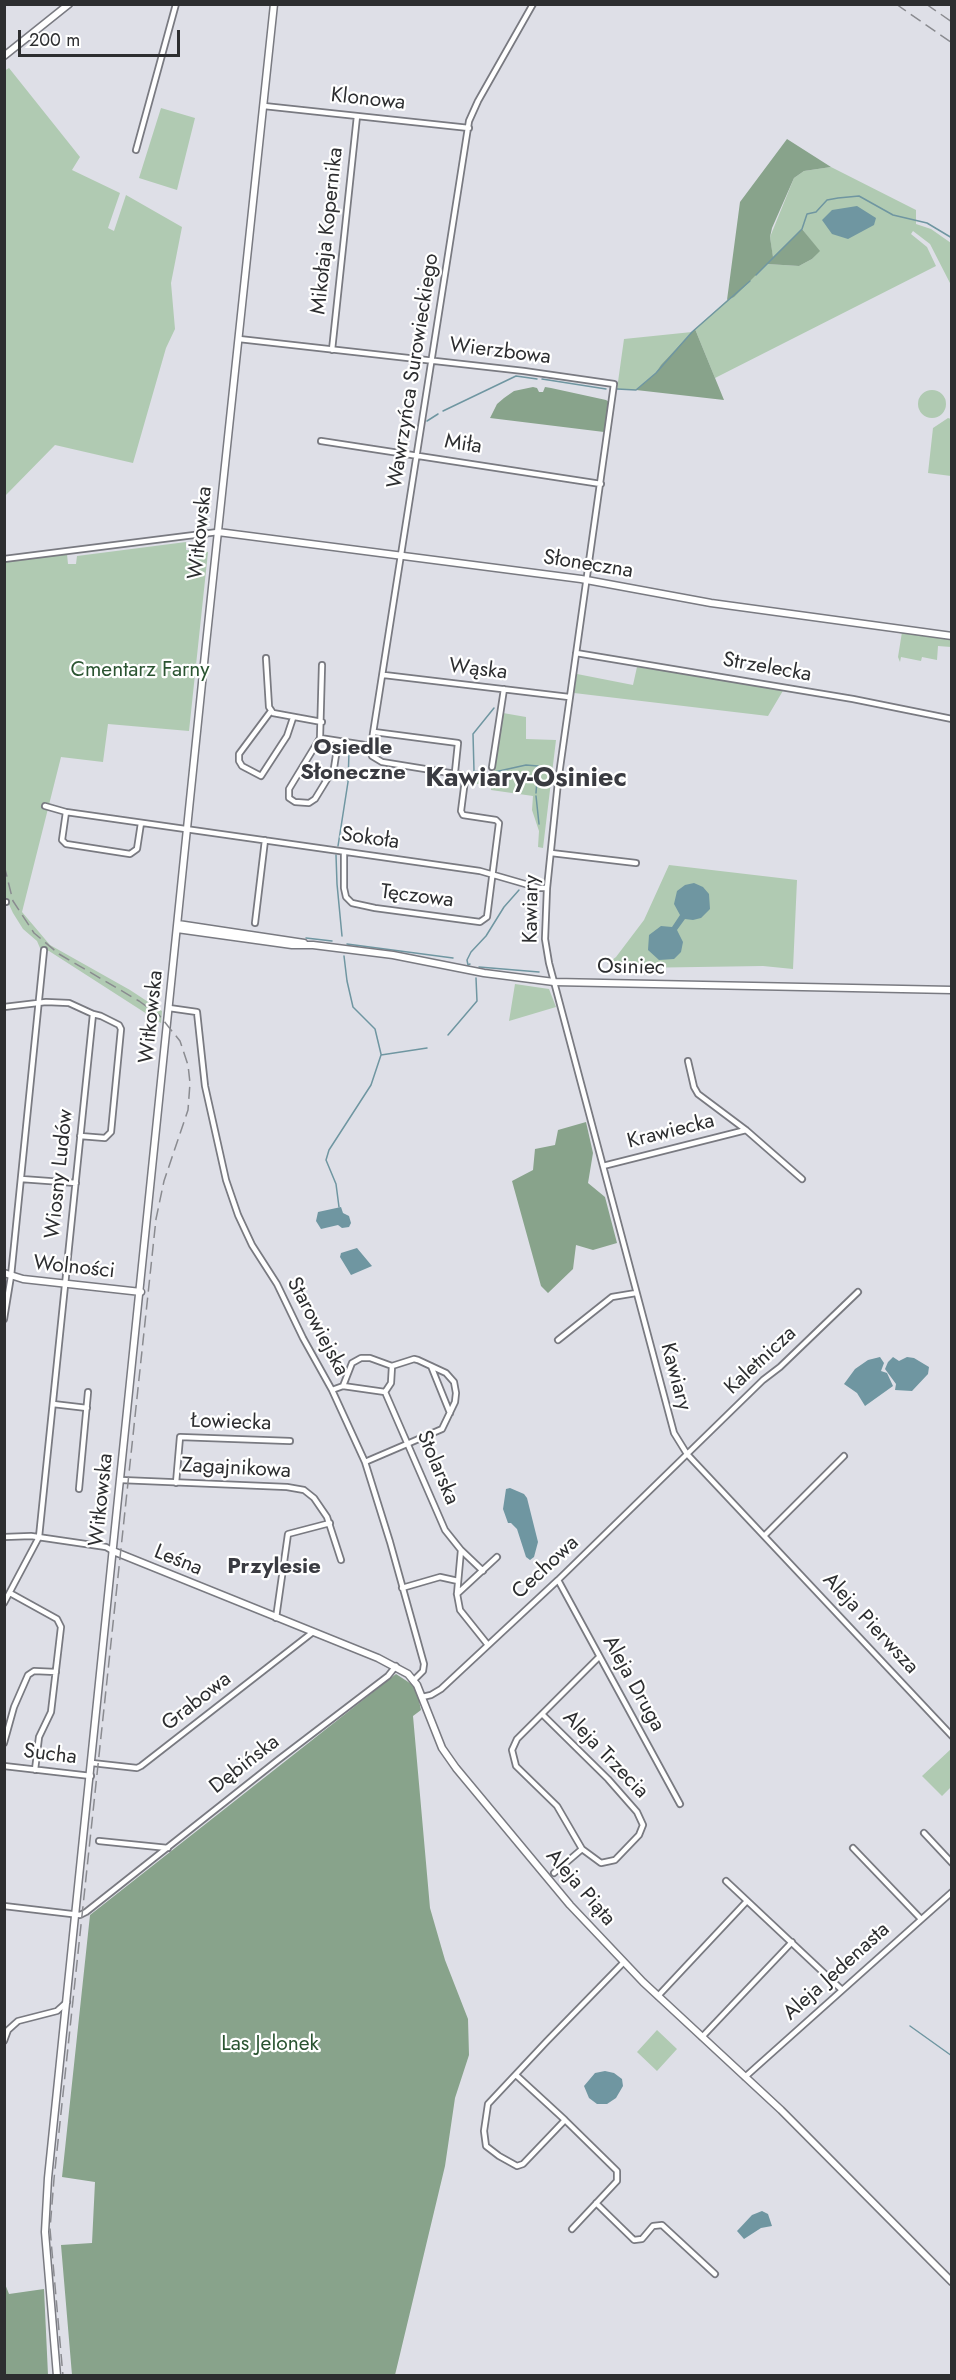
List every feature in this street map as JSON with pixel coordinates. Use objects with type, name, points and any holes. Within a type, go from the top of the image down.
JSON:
[{"type":"street","points":[[4,56],[69,4]]},
{"type":"street","points":[[136,150],[176,4]]},
{"type":"street","name":"Witkowska","points":[[57,2376],[45,2217],[274,4]]},
{"type":"street","name":"Wawrzyńca Surowieckiego","points":[[455,772],[382,762],[372,756],[371,746],[469,128],[473,111],[532,4]]},
{"type":"street","name":"Klonowa","points":[[264,106],[469,128]]},
{"type":"street","name":"Mikołaja Kopernika","points":[[332,350],[357,116]]},
{"type":"street","name":"Wierzbowa","points":[[239,339],[433,360],[614,384]]},
{"type":"street","name":"Kawiary","points":[[614,384],[569,697],[547,888],[545,939],[554,982],[671,1427],[687,1454]]},
{"type":"street","name":"Miła","points":[[321,441],[601,484]]},
{"type":"street","points":[[4,559],[218,532]]},
{"type":"street","name":"Słoneczna","points":[[218,532],[587,580],[711,603],[951,636]]},
{"type":"street","name":"Strzelecka","points":[[576,653],[853,699],[951,719]]},
{"type":"street","points":[[266,658],[271,711],[276,715],[322,722]]},
{"type":"street","points":[[322,665],[320,738],[289,789],[289,798],[295,802],[309,803],[315,799],[334,768],[338,742]]},
{"type":"street","name":"Wąska","points":[[384,675],[569,697]]},
{"type":"street","points":[[492,767],[504,689]]},
{"type":"street","points":[[271,711],[239,754],[242,766],[261,776],[287,736],[293,718]]},
{"type":"street","points":[[374,732],[458,743],[455,772],[462,775],[465,780],[461,811],[464,815],[496,820],[499,823],[493,875]]},
{"type":"street","points":[[320,738],[371,746]]},
{"type":"street","name":"Sokoła","points":[[45,806],[66,812],[493,875],[539,888],[547,888]]},
{"type":"street","points":[[66,812],[62,840],[66,844],[130,854],[137,849],[141,823]]},
{"type":"street","points":[[255,923],[265,840]]},
{"type":"street","name":"Tęczowa","points":[[344,852],[346,897],[352,903],[375,908],[480,922],[485,920],[489,914],[493,875]]},
{"type":"street","points":[[551,853],[636,863]]},
{"type":"street","name":"Osiniec","points":[[178,926],[291,945],[313,945],[393,955],[484,973],[554,982],[951,990]]},
{"type":"street","points":[[4,1319],[21,1179],[44,950]]},
{"type":"street","points":[[4,1007],[39,1003],[69,1003],[110,1020],[121,1029],[111,1132],[105,1138],[80,1136]]},
{"type":"street","name":"Starowiejska","points":[[169,1008],[198,1012],[202,1068],[220,1156],[232,1198],[249,1240],[277,1284],[332,1390],[365,1462],[424,1664],[423,1671],[414,1680]]},
{"type":"street","name":"Wiosny Ludów","points":[[39,1537],[93,1014]]},
{"type":"street","name":"Krawiecka","points":[[688,1061],[694,1088],[698,1094],[747,1130],[802,1179]]},
{"type":"street","name":"Krawiecka","points":[[603,1166],[747,1130]]},
{"type":"street","points":[[21,1179],[76,1183]]},
{"type":"street","name":"Wolności","points":[[8,1275],[141,1292]]},
{"type":"street","name":"Kaletnicza","points":[[687,1454],[858,1292]]},
{"type":"street","points":[[558,1340],[612,1298],[636,1293]]},
{"type":"street","points":[[343,1386],[350,1367],[357,1359],[370,1359],[392,1366],[414,1359],[450,1376],[454,1382],[456,1393],[442,1429],[365,1462]]},
{"type":"street","points":[[332,1390],[343,1386],[386,1392],[391,1383],[392,1366]]},
{"type":"street","points":[[431,1366],[450,1413]]},
{"type":"street","points":[[79,1488],[88,1392]]},
{"type":"street","name":"Stolarska","points":[[386,1392],[445,1530],[461,1550],[483,1571]]},
{"type":"street","points":[[53,1404],[87,1408]]},
{"type":"street","name":"Łowiecka","points":[[176,1483],[180,1437],[290,1441]]},
{"type":"street","name":"Aleja Pierwsza","points":[[687,1454],[951,1736]]},
{"type":"street","name":"Cechowa","points":[[422,1696],[431,1695],[441,1689],[558,1580],[687,1454]]},
{"type":"street","points":[[765,1535],[844,1456]]},
{"type":"street","name":"Zagajnikowa","points":[[121,1480],[301,1489],[314,1498],[330,1523],[341,1560]]},
{"type":"street","points":[[276,1618],[280,1605],[287,1535],[291,1532],[330,1523]]},
{"type":"street","name":"Leśna","points":[[4,1537],[39,1537],[106,1547],[396,1666],[414,1680],[422,1696]]},
{"type":"street","points":[[4,1603],[39,1537]]},
{"type":"street","points":[[461,1550],[457,1594],[464,1616],[488,1645]]},
{"type":"street","points":[[457,1594],[497,1557]]},
{"type":"street","points":[[402,1587],[440,1577],[458,1581]]},
{"type":"street","name":"Aleja Druga","points":[[558,1580],[680,1804]]},
{"type":"street","points":[[10,1593],[60,1622],[51,1712],[39,1737],[35,1770]]},
{"type":"street","name":"Grabowa","points":[[92,1763],[137,1768],[141,1766],[313,1632]]},
{"type":"street","points":[[554,1873],[582,1849],[557,1806],[516,1766],[512,1755],[514,1742],[599,1657]]},
{"type":"street","name":"Dębińska","points":[[76,1914],[86,1912],[388,1676],[396,1666]]},
{"type":"street","points":[[4,1743],[14,1707],[28,1675],[34,1671],[56,1672]]},
{"type":"street","name":"Aleja Piąta","points":[[422,1696],[442,1748],[456,1768],[570,1905],[658,1996],[745,2077],[951,2282]]},
{"type":"street","name":"Aleja Trzecia","points":[[542,1714],[608,1779],[638,1812],[643,1822],[639,1835],[612,1862],[601,1863],[582,1849]]},
{"type":"street","name":"Sucha","points":[[4,1766],[91,1776]]},
{"type":"street","points":[[924,1833],[951,1863]]},
{"type":"street","points":[[99,1841],[168,1848]]},
{"type":"street","points":[[853,1848],[921,1919]]},
{"type":"street","points":[[726,1881],[842,1990]]},
{"type":"street","name":"Aleja Jedenasta","points":[[745,2077],[951,1892]]},
{"type":"street","points":[[658,1996],[747,1901]]},
{"type":"street","points":[[4,1906],[76,1914]]},
{"type":"street","points":[[702,2037],[792,1942]]},
{"type":"street","points":[[565,2120],[520,2166],[488,2148],[485,2143],[484,2131],[488,2104],[624,1962]]},
{"type":"street","points":[[4,2041],[8,2030],[18,2021],[57,2011],[67,2002]]},
{"type":"street","points":[[516,2075],[617,2171],[617,2181],[572,2229]]},
{"type":"street","points":[[596,2204],[634,2240],[642,2239],[653,2226],[662,2225],[715,2274]]},
{"type":"green space","points":[[9,68],[80,157],[72,170],[120,193],[108,228],[114,231],[126,195],[182,227],[171,283],[175,329],[166,348],[133,463],[55,445],[5,496],[4,71]]},
{"type":"green space","points":[[161,108],[195,118],[177,190],[139,178]]},
{"type":"green space","points":[[787,139],[831,167],[804,171],[794,178],[772,228],[770,237],[773,257],[802,229],[820,251],[812,259],[799,266],[767,264],[734,297],[727,300],[740,202]]},
{"type":"green space","points":[[831,167],[916,210],[916,224],[931,229],[951,243],[951,285],[930,244],[913,231],[911,234],[927,247],[936,266],[715,378],[695,329],[767,264],[799,266],[812,259],[819,251],[802,229],[773,258],[770,237],[794,178],[804,171]]},
{"type":"green space","points":[[695,329],[724,400],[636,390],[656,373]]},
{"type":"green space","points":[[692,332],[656,373],[636,390],[617,389],[624,339]]},
{"type":"green space","points":[[533,387],[539,392],[543,392],[545,387],[606,400],[609,402],[604,432],[490,418],[497,404],[504,398],[514,391]]},
{"type":"green space","points":[[932,390],[942,394],[946,404],[942,414],[932,418],[922,414],[918,404],[922,394]]},
{"type":"green space","points":[[948,418],[951,419],[951,476],[928,473],[933,428]]},
{"type":"green space","name":"Cmentarz Farny","points":[[186,542],[186,550],[208,552],[189,731],[108,724],[103,762],[61,757],[22,912],[50,945],[130,990],[162,1011],[161,1023],[49,951],[40,948],[37,941],[23,929],[5,896],[4,562],[67,554],[68,564],[76,564],[77,556]]},
{"type":"green space","points":[[902,632],[951,639],[951,647],[938,646],[937,660],[922,657],[921,661],[901,657],[900,662],[898,657]]},
{"type":"green space","points":[[637,667],[784,689],[768,716],[574,693],[577,674],[633,685]]},
{"type":"green space","points":[[503,713],[526,717],[526,739],[556,740],[543,848],[538,847],[539,831],[532,810],[533,796],[491,790],[491,786],[472,783],[472,779],[493,777]]},
{"type":"green space","points":[[669,865],[797,880],[793,969],[763,966],[632,968],[607,964],[616,957],[644,920]]},
{"type":"green space","points":[[515,984],[549,989],[556,1007],[509,1021]]},
{"type":"green space","points":[[586,1122],[593,1153],[588,1183],[605,1197],[617,1243],[593,1250],[576,1245],[573,1269],[548,1293],[541,1286],[512,1181],[533,1170],[535,1149],[555,1145],[558,1130]]},
{"type":"green space","name":"Las Jelonek","points":[[396,1674],[416,1687],[421,1710],[413,1716],[430,1908],[445,1960],[468,2019],[469,2055],[455,2098],[445,2166],[395,2375],[72,2375],[61,2245],[92,2243],[95,2182],[62,2177],[90,1915]]},
{"type":"green space","points":[[951,1749],[951,1787],[942,1796],[922,1776]]},
{"type":"green space","points":[[657,2030],[677,2049],[657,2071],[637,2052]]},
{"type":"green space","points":[[5,2284],[9,2294],[44,2289],[48,2375],[5,2375]]},
{"type":"water","points":[[857,206],[876,218],[874,225],[848,239],[832,234],[822,220],[832,210]]},
{"type":"water","points":[[694,883],[703,887],[709,894],[710,909],[701,918],[685,919],[677,930],[683,942],[681,952],[674,959],[659,960],[648,950],[649,935],[661,926],[672,927],[680,915],[674,904],[677,891],[685,885]]},
{"type":"water","points":[[341,1207],[343,1213],[349,1216],[351,1223],[349,1227],[342,1228],[338,1225],[321,1229],[316,1221],[318,1212]]},
{"type":"water","points":[[357,1248],[372,1266],[351,1275],[340,1257],[341,1253]]},
{"type":"water","points":[[880,1357],[884,1363],[881,1371],[887,1373],[893,1386],[865,1406],[857,1393],[844,1384],[855,1369],[868,1360]]},
{"type":"water","points":[[893,1357],[899,1361],[907,1357],[914,1358],[929,1367],[928,1374],[912,1391],[895,1390],[896,1384],[885,1369]]},
{"type":"water","points":[[510,1488],[524,1494],[527,1498],[538,1542],[534,1557],[530,1560],[526,1557],[517,1529],[508,1523],[503,1509],[506,1489]]},
{"type":"water","points":[[605,2071],[614,2073],[622,2079],[623,2086],[616,2098],[607,2104],[597,2104],[589,2098],[584,2086],[595,2073]]},
{"type":"water","points":[[762,2211],[768,2214],[772,2226],[761,2228],[744,2239],[737,2231],[752,2215]]},
{"type":"waterway","points":[[756,275],[802,229],[807,214],[816,212],[827,200],[859,196],[893,215],[927,223],[952,238]]},
{"type":"waterway","points":[[617,389],[636,390],[656,373],[692,332],[750,281]]},
{"type":"waterway","points":[[443,411],[516,376],[537,379]]},
{"type":"waterway","points":[[542,379],[606,389]]},
{"type":"waterway","points":[[427,421],[438,414]]},
{"type":"waterway","points":[[494,708],[473,734],[474,771],[490,773],[526,765],[538,766],[536,793]]},
{"type":"waterway","points":[[338,846],[348,782],[349,752]]},
{"type":"waterway","points":[[536,796],[539,824]]},
{"type":"waterway","points":[[336,855],[342,936]]},
{"type":"waterway","points":[[470,964],[468,965],[467,960],[471,952],[486,936],[504,907],[519,890]]},
{"type":"waterway","points":[[306,938],[332,941]]},
{"type":"waterway","points":[[347,944],[453,958]]},
{"type":"waterway","points":[[344,956],[353,1007],[375,1029],[381,1054]]},
{"type":"waterway","points":[[479,967],[539,972]]},
{"type":"waterway","points":[[448,1035],[477,1001],[476,978]]},
{"type":"waterway","points":[[339,1207],[336,1184],[326,1160],[329,1150],[371,1085],[381,1055],[427,1048]]},
{"type":"waterway","points":[[910,2026],[952,2056]]},
{"type":"railway","points":[[896,4],[952,43]]},
{"type":"railway","points":[[926,4],[952,22]]},
{"type":"railway","points":[[4,865],[13,901],[34,933],[59,954],[159,1015],[180,1041],[188,1065],[190,1083],[188,1110],[164,1181],[156,1219],[54,2179],[50,2229],[63,2376]]},
{"type":"district","name":"Osiedle Słoneczne","points":[[353,762]]},
{"type":"district","name":"Kawiary-Osiniec","points":[[526,779]]},
{"type":"district","name":"Przylesie","points":[[274,1568]]}]
